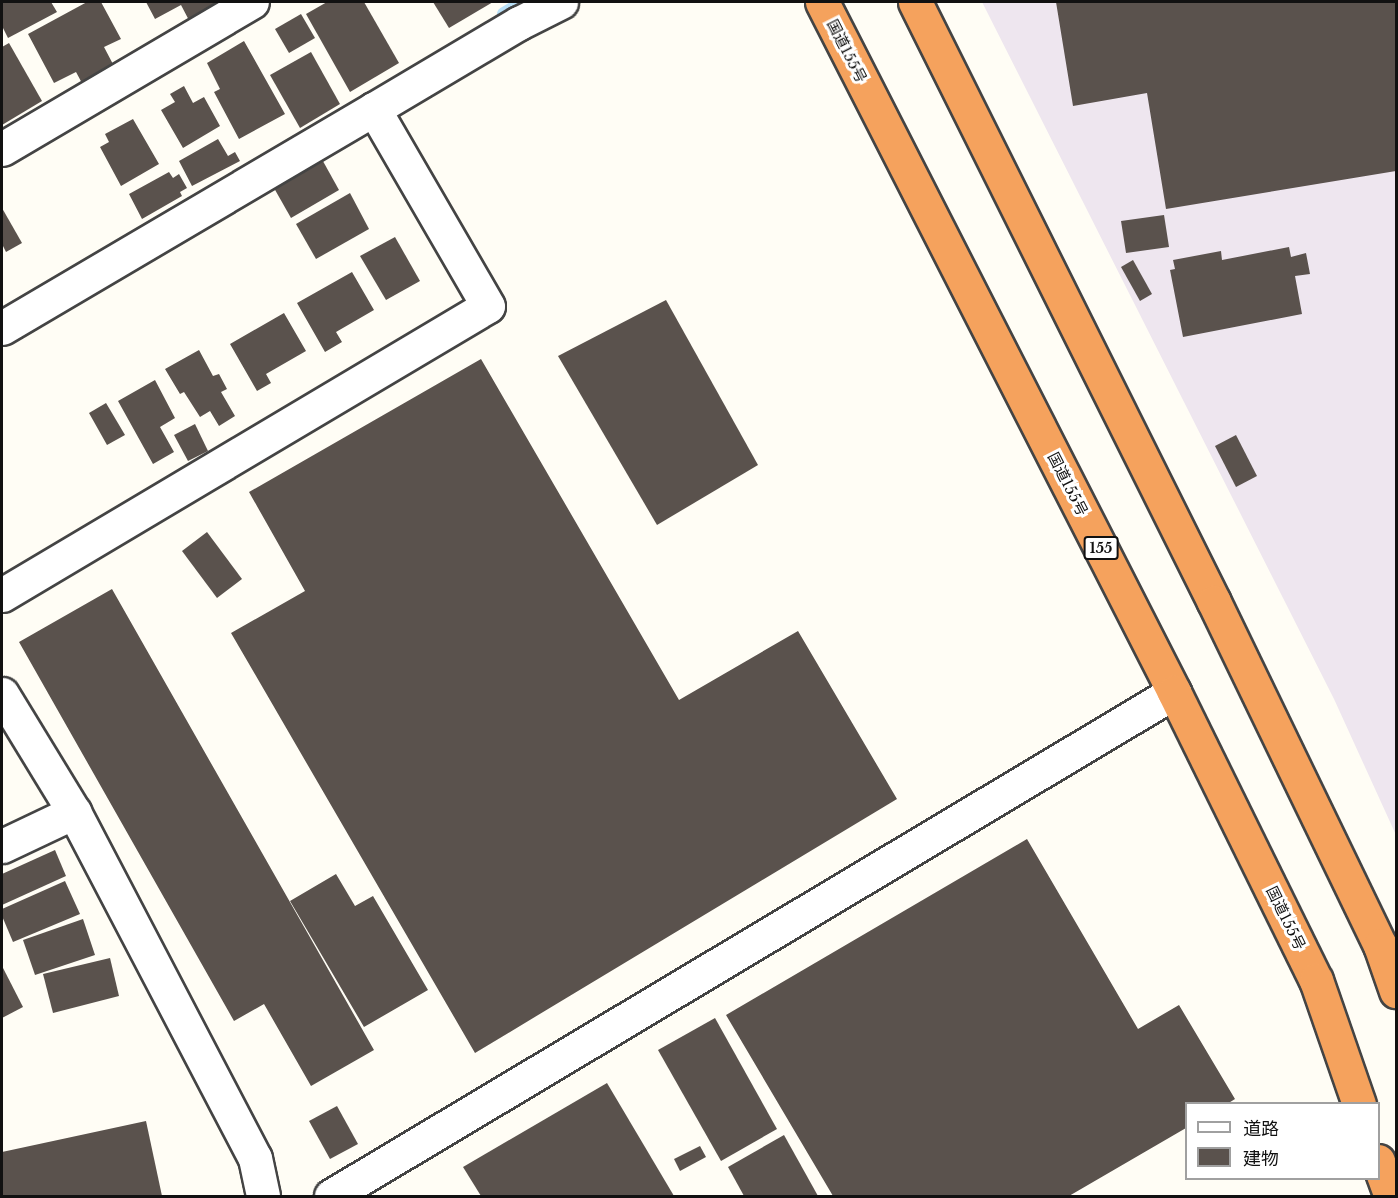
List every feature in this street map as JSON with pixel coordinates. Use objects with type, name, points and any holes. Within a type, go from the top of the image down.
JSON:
[{"type":"highway","name":"国道155号","points":[[822,2],[1174,692],[1316,980],[1358,1102]]},
{"type":"highway","points":[[915,2],[1219,613],[1380,945],[1396,991]]},
{"type":"highway","points":[[1380,1167],[1391,1197]]},
{"type":"street","points":[[2,149],[252,2]]},
{"type":"street","points":[[2,328],[519,23],[561,2]]},
{"type":"street","points":[[2,595],[488,306],[374,110]]},
{"type":"street","points":[[331,1197],[1174,692]]},
{"type":"street","points":[[2,694],[74,812],[255,1158],[263,1197]]},
{"type":"street","points":[[2,846],[74,812]]},
{"type":"shaded area","points":[[982,2],[1396,2],[1396,835],[1334,699]]},
{"type":"building","points":[[2,2],[51,2],[57,12],[8,38],[2,26]]},
{"type":"building","points":[[87,2],[101,2],[121,39],[104,47],[115,68],[83,85],[76,72],[54,83],[28,34]]},
{"type":"building","points":[[146,2],[216,2],[222,14],[193,28],[181,5],[155,19]]},
{"type":"building","points":[[327,2],[364,2],[399,63],[350,92],[306,14]]},
{"type":"building","points":[[433,2],[493,2],[449,28]]},
{"type":"building","points":[[1056,2],[1396,2],[1396,171],[1166,209],[1147,93],[1073,106]]},
{"type":"building","points":[[301,14],[315,38],[289,53],[275,29]]},
{"type":"building","points":[[244,41],[285,114],[239,139],[214,92],[220,89],[207,63]]},
{"type":"building","points":[[9,43],[42,101],[2,125],[2,47]]},
{"type":"building","points":[[311,52],[340,104],[300,128],[270,75]]},
{"type":"building","points":[[184,86],[193,103],[204,97],[220,126],[183,148],[161,110],[175,102],[170,94]]},
{"type":"building","points":[[133,119],[159,164],[121,186],[100,147],[109,142],[105,134]]},
{"type":"building","points":[[218,139],[228,156],[235,152],[240,161],[192,186],[179,161]]},
{"type":"building","points":[[319,154],[339,190],[291,218],[270,181]]},
{"type":"building","points":[[169,172],[173,178],[179,174],[187,188],[180,192],[182,196],[142,219],[129,194]]},
{"type":"building","points":[[350,193],[369,229],[316,259],[296,224]]},
{"type":"building","points":[[2,208],[22,243],[6,252],[2,244]]},
{"type":"building","points":[[1164,215],[1169,247],[1126,253],[1121,221]]},
{"type":"building","points":[[395,237],[420,281],[386,300],[360,256]]},
{"type":"building","points":[[1289,247],[1291,257],[1306,253],[1310,274],[1295,276],[1302,314],[1183,337],[1170,270],[1175,269],[1173,260],[1221,251],[1222,260]]},
{"type":"building","points":[[1133,260],[1152,294],[1140,301],[1121,267]]},
{"type":"building","points":[[352,272],[374,310],[336,332],[342,342],[325,352],[297,303]]},
{"type":"building","points":[[666,300],[758,465],[657,525],[558,356]]},
{"type":"building","points":[[284,313],[306,351],[266,374],[271,383],[257,391],[230,344]]},
{"type":"building","points":[[199,350],[213,376],[219,374],[227,389],[221,392],[235,416],[219,426],[210,411],[200,417],[184,392],[180,394],[165,369]]},
{"type":"building","points":[[481,359],[679,700],[798,631],[897,799],[475,1053],[231,633],[305,591],[249,492]]},
{"type":"building","points":[[155,380],[175,418],[160,427],[174,452],[153,464],[118,401]]},
{"type":"building","points":[[106,403],[125,435],[107,445],[89,413]]},
{"type":"building","points":[[195,424],[208,451],[188,461],[174,435]]},
{"type":"building","points":[[1236,435],[1257,476],[1236,487],[1215,446]]},
{"type":"building","points":[[207,532],[242,579],[217,598],[182,551]]},
{"type":"building","points":[[112,589],[374,1050],[311,1086],[264,1004],[234,1021],[19,642]]},
{"type":"building","points":[[1027,839],[1138,1029],[1179,1005],[1235,1099],[1230,1102],[1185,1102],[1185,1129],[1069,1196],[833,1196],[726,1015]]},
{"type":"building","points":[[55,850],[66,876],[2,905],[2,874]]},
{"type":"building","points":[[336,874],[355,906],[373,896],[428,990],[364,1027],[290,901]]},
{"type":"building","points":[[65,881],[80,914],[13,942],[2,916],[2,909]]},
{"type":"building","points":[[83,919],[95,955],[35,975],[23,940]]},
{"type":"building","points":[[110,958],[119,996],[53,1013],[43,974]]},
{"type":"building","points":[[2,966],[23,1007],[2,1018]]},
{"type":"building","points":[[715,1018],[777,1129],[721,1161],[658,1050]]},
{"type":"building","points":[[607,1083],[674,1196],[481,1196],[463,1167]]},
{"type":"building","points":[[337,1106],[358,1144],[330,1159],[309,1121]]},
{"type":"building","points":[[146,1121],[162,1196],[2,1196],[2,1152]]},
{"type":"building","points":[[784,1135],[818,1196],[744,1196],[728,1167]]},
{"type":"building","points":[[700,1146],[706,1157],[680,1171],[674,1159]]},
{"type":"waterway","points":[[504,14],[524,2]]}]
